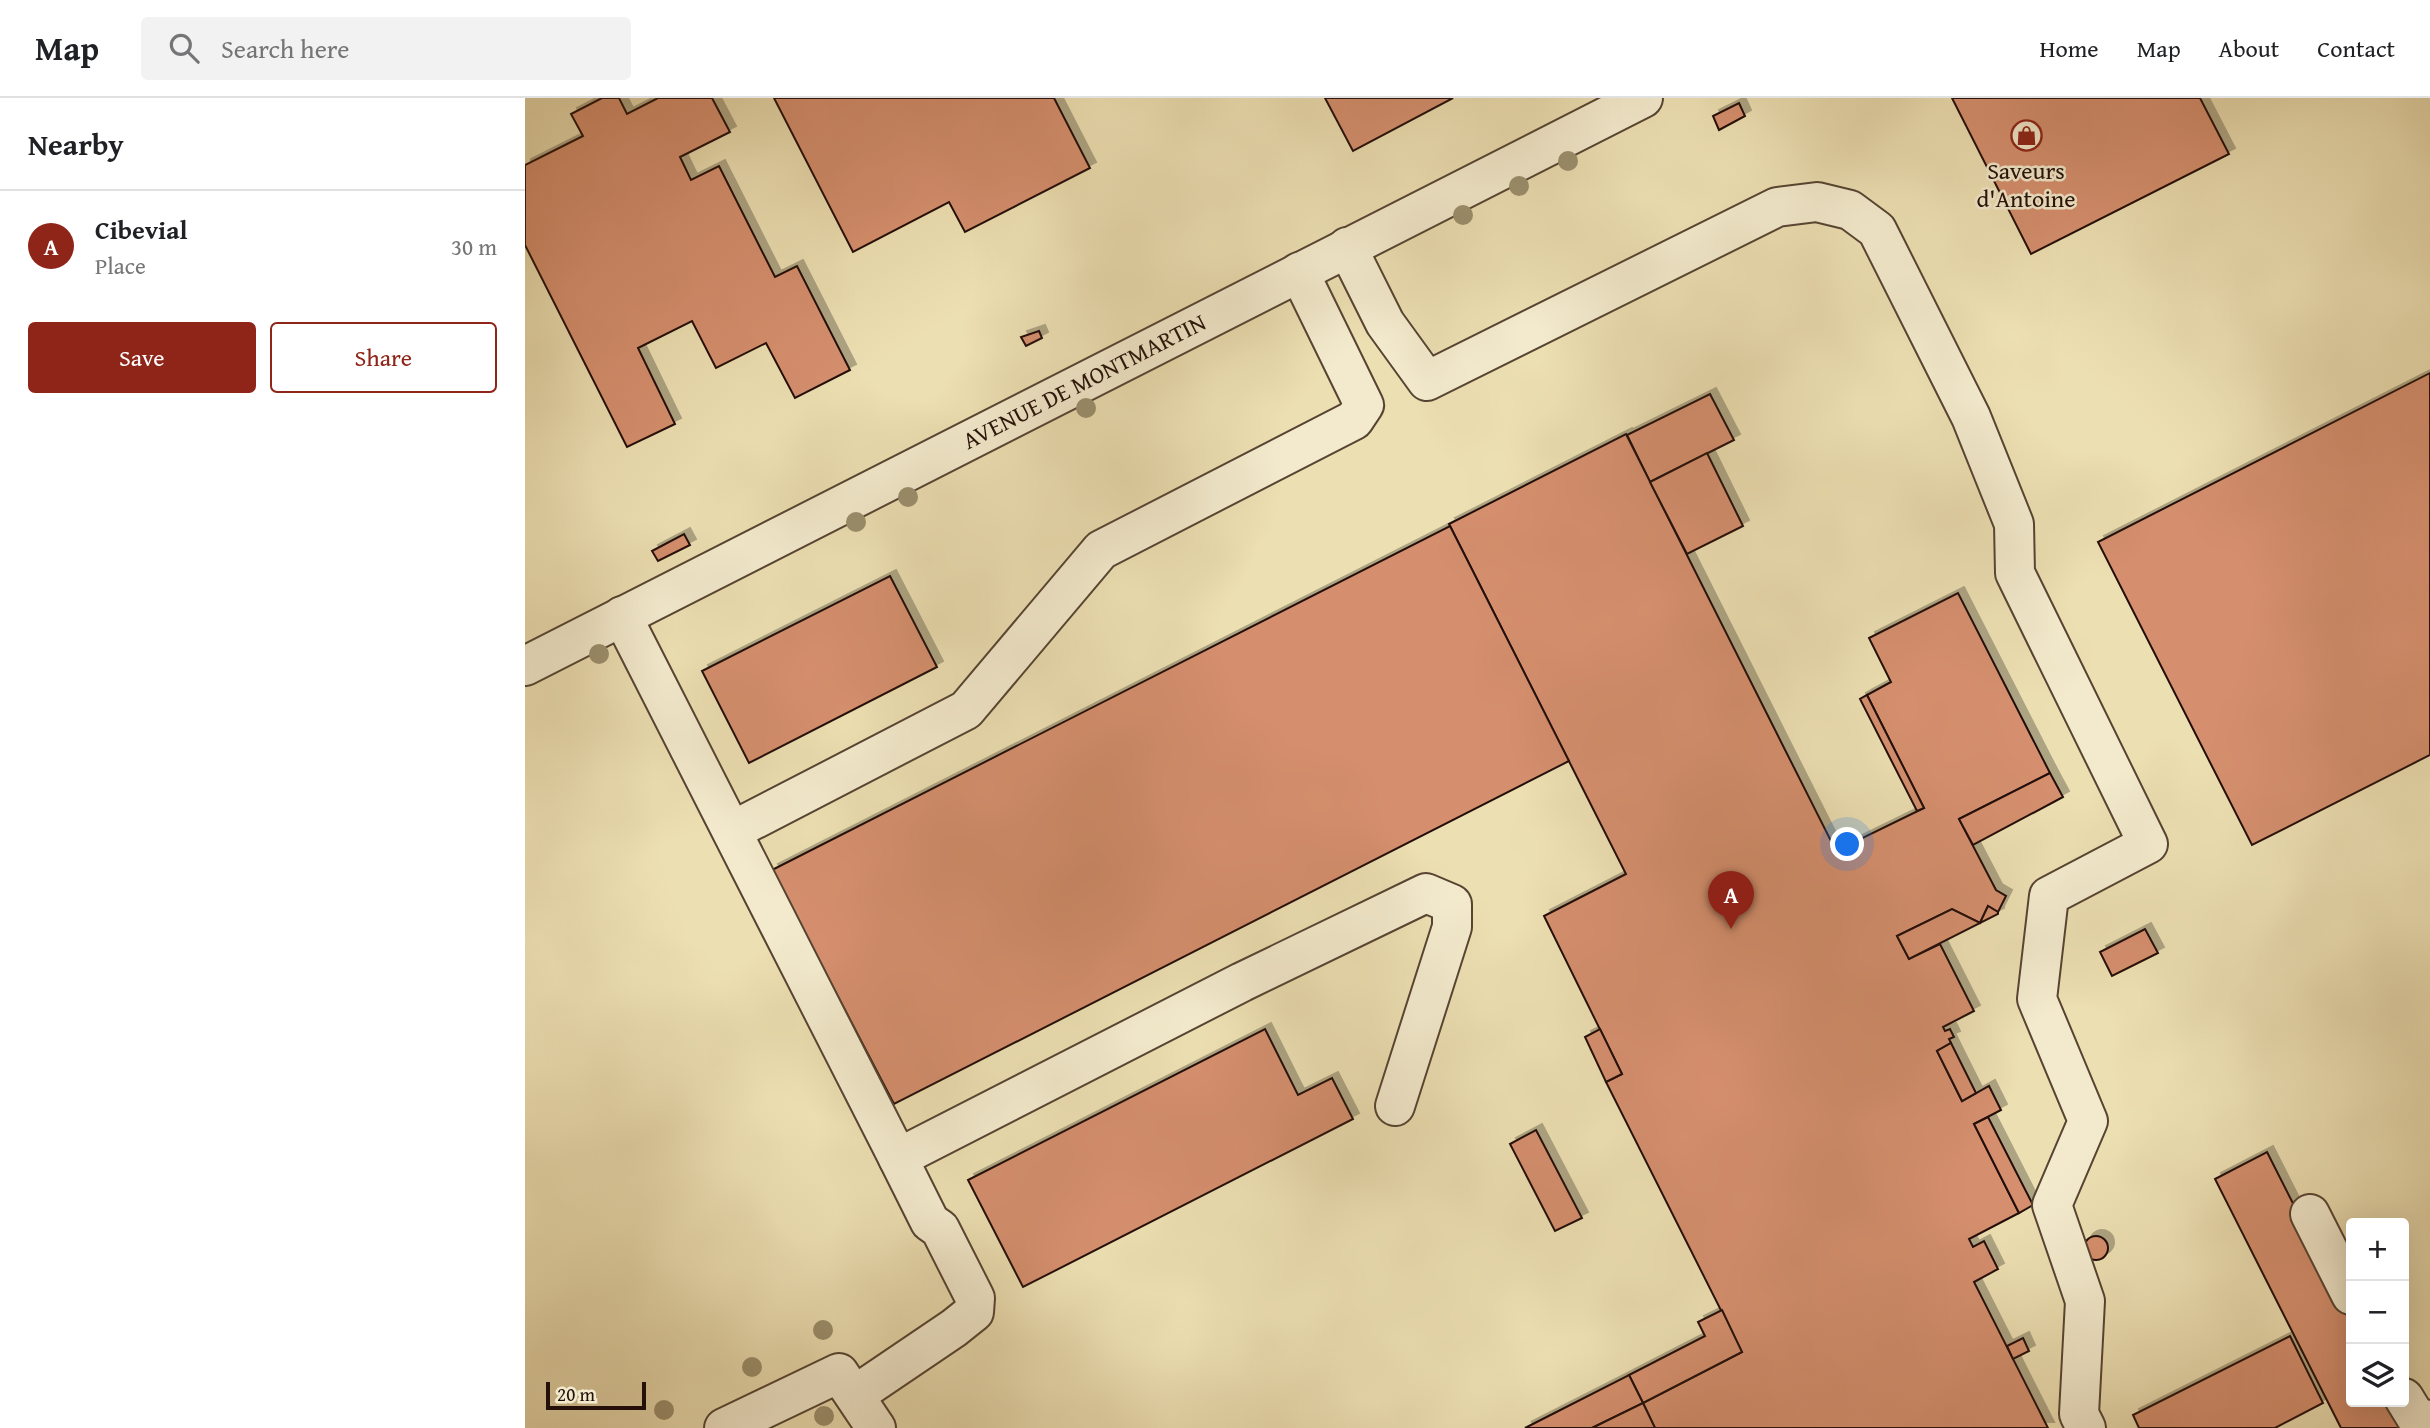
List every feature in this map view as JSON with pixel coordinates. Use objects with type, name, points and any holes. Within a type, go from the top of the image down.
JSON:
[{"type":"street","name":"AVENUE DE MONTMARTIN","points":[[525,666],[1643,98]]},
{"type":"street","points":[[1347,247],[1385,323],[1427,381],[1777,208],[1817,202],[1850,210],[1877,229],[1971,417],[2014,524],[2015,573],[2148,844],[2049,896],[2038,999],[2088,1121],[2052,1205],[2085,1301],[2079,1414],[2086,1428]]},
{"type":"street","points":[[732,831],[966,710],[1101,550],[1354,420],[1364,405],[1299,272]]},
{"type":"street","points":[[622,616],[930,1222],[940,1229],[975,1298],[974,1312],[855,1395]]},
{"type":"street","points":[[898,1158],[1242,982],[1426,893],[1452,904],[1452,927],[1395,1106]]},
{"type":"street","points":[[2310,1214],[2346,1285]]},
{"type":"street","points":[[724,1428],[839,1373],[876,1428]]},
{"type":"street","points":[[2409,1406],[2415,1416],[2430,1421]]},
{"type":"building","points":[[602,98],[619,98],[627,114],[658,98],[712,98],[730,132],[680,157],[691,180],[719,166],[775,277],[797,266],[850,370],[795,398],[766,343],[716,368],[692,321],[638,348],[675,424],[627,447],[525,245],[525,165],[583,136],[571,114]]},
{"type":"building","points":[[774,98],[1054,98],[1090,168],[965,232],[949,202],[853,252]]},
{"type":"building","points":[[1325,98],[1453,98],[1353,151]]},
{"type":"building","points":[[1952,98],[2200,98],[2229,154],[2031,254]]},
{"type":"building","points":[[1739,103],[1745,116],[1719,130],[1713,116]]},
{"type":"building","points":[[1039,331],[1042,338],[1026,346],[1021,337]]},
{"type":"building","points":[[2430,373],[2430,755],[2252,845],[2098,542]]},
{"type":"building","points":[[1710,394],[1734,440],[1650,482],[1627,435]]},
{"type":"building","points":[[1626,434],[1836,851],[1924,808],[1867,695],[1891,682],[1869,638],[1958,593],[2050,773],[1959,819],[1996,890],[2006,896],[1998,912],[1988,906],[1980,923],[1952,909],[1897,936],[1909,959],[1940,944],[1974,1011],[1943,1027],[1945,1031],[1950,1029],[1954,1037],[1949,1039],[1951,1043],[1937,1051],[1962,1101],[1989,1086],[2001,1110],[1974,1124],[2019,1213],[1969,1239],[1973,1247],[1984,1241],[1998,1269],[1974,1282],[2048,1428],[1655,1428],[1643,1403],[1742,1352],[1606,1082],[1622,1074],[1544,916],[1626,874],[1449,524]]},
{"type":"building","points":[[1707,453],[1743,526],[1687,554],[1650,482]]},
{"type":"building","points":[[1450,526],[1569,761],[894,1104],[772,870]]},
{"type":"building","points":[[684,534],[690,545],[658,561],[652,551]]},
{"type":"building","points":[[890,576],[937,667],[749,763],[702,671]]},
{"type":"building","points":[[1867,695],[1924,808],[1917,811],[1860,699]]},
{"type":"building","points":[[2050,773],[2063,797],[1973,845],[1959,819]]},
{"type":"building","points":[[1988,906],[1998,914],[1909,959],[1897,936],[1952,909],[1980,923]]},
{"type":"building","points":[[2145,929],[2158,953],[2112,976],[2100,952]]},
{"type":"building","points":[[1265,1029],[1298,1095],[1332,1078],[1353,1119],[1023,1287],[968,1180]]},
{"type":"building","points":[[1600,1029],[1622,1074],[1606,1082],[1585,1037]]},
{"type":"building","points":[[1951,1043],[1976,1093],[1962,1101],[1937,1051]]},
{"type":"building","points":[[1988,1117],[2033,1205],[2019,1213],[1974,1124]]},
{"type":"building","points":[[1536,1130],[1582,1218],[1555,1231],[1510,1144]]},
{"type":"building","points":[[2267,1152],[2346,1308],[2346,1407],[2396,1407],[2407,1428],[2341,1428],[2215,1179]]},
{"type":"building","points":[[2096,1236],[2105,1239],[2108,1248],[2105,1257],[2096,1260],[2087,1257],[2084,1248],[2087,1239]]},
{"type":"building","points":[[1722,1310],[1742,1352],[1643,1403],[1629,1375],[1705,1336],[1698,1322]]},
{"type":"building","points":[[2290,1336],[2323,1403],[2275,1428],[2139,1428],[2133,1415]]},
{"type":"building","points":[[2023,1338],[2029,1351],[2013,1359],[2007,1346]]},
{"type":"building","points":[[1629,1375],[1643,1403],[1592,1428],[1525,1428]]},
{"type":"building","points":[[1643,1403],[1655,1428],[1592,1428]]},
{"type":"place","name":"Saveurs d'Antoine","points":[[2026,136]]},
{"type":"place","name":"Cibevial","points":[[1731,929]]}]
